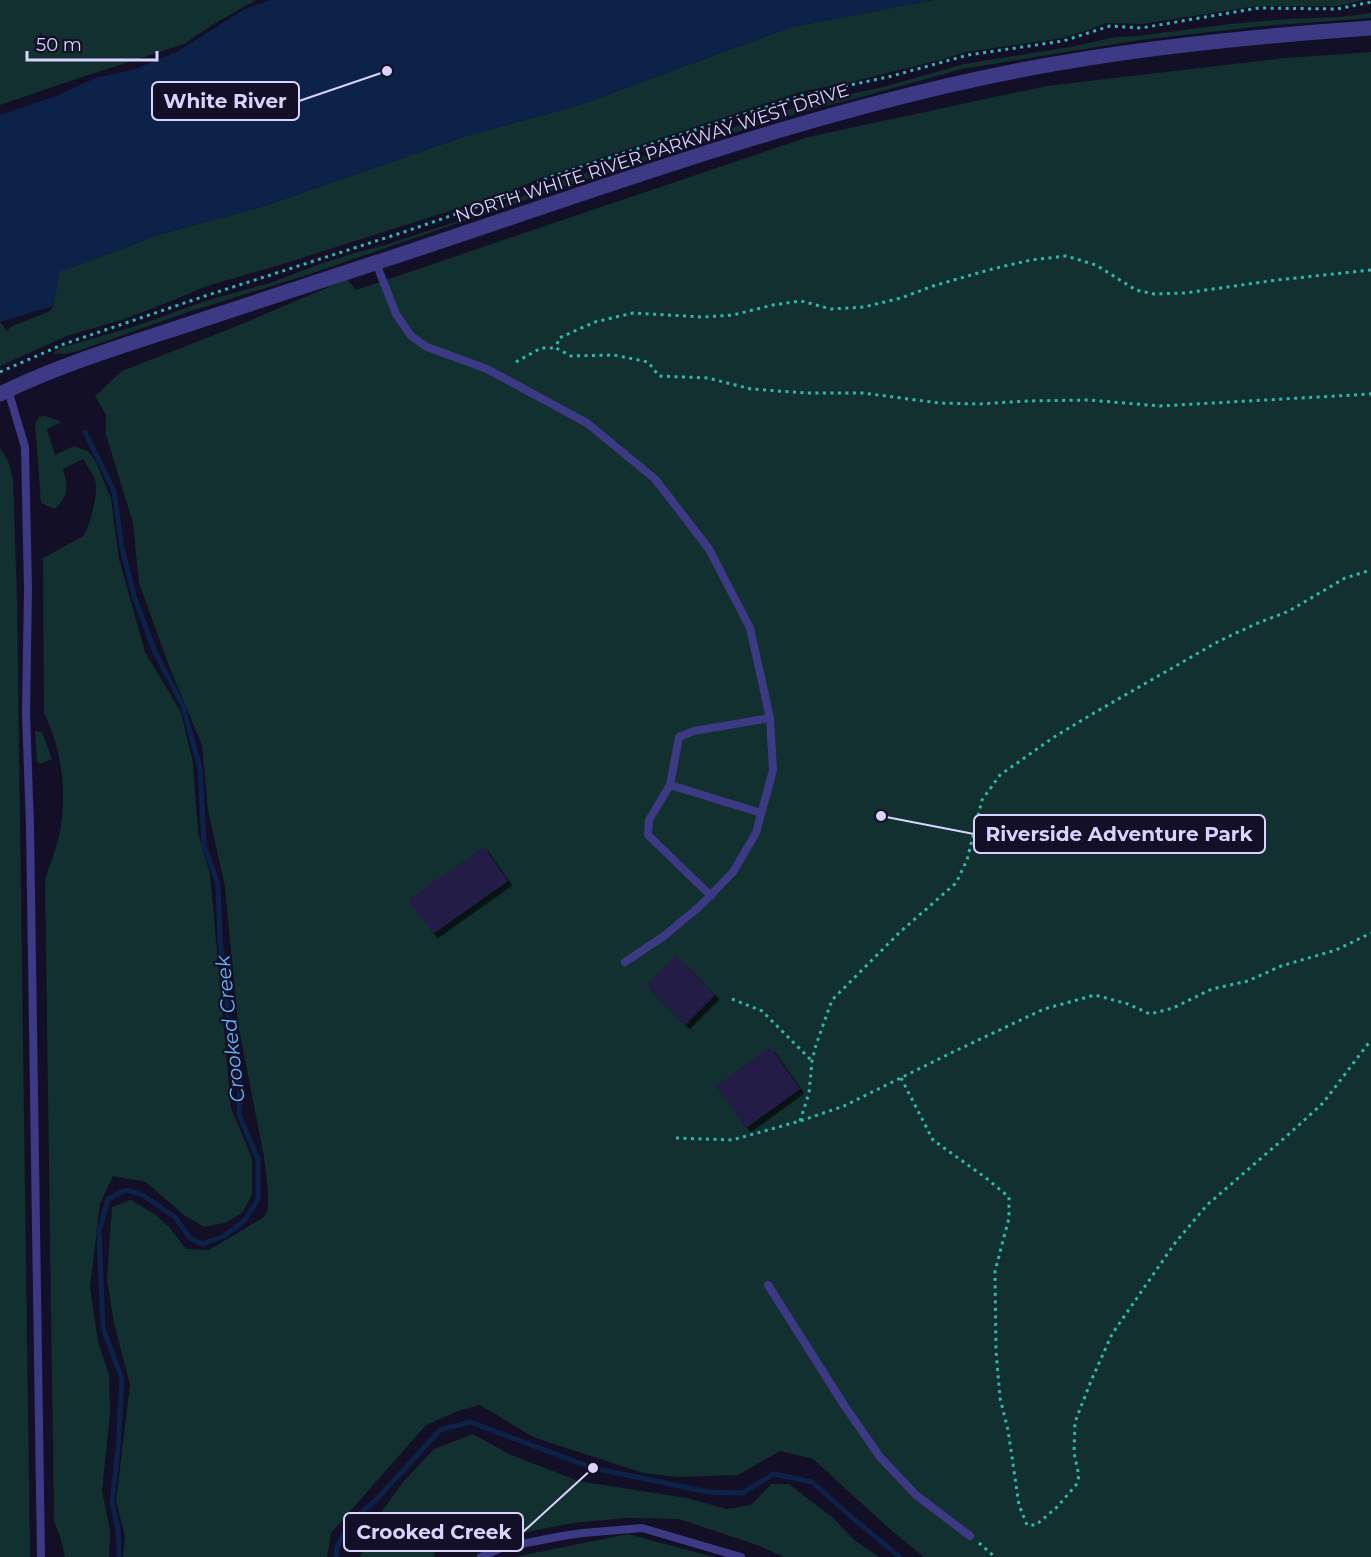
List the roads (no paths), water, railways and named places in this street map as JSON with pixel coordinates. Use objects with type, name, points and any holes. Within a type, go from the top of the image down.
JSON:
[{"type":"street","name":"NORTH WHITE RIVER PARKWAY WEST DRIVE","points":[[4,392],[63,367],[122,346],[660,167],[791,126],[937,88],[1017,71],[1129,52],[1371,28]]},
{"type":"lane","points":[[376,263],[396,314],[411,336],[427,347],[487,369],[587,423],[655,479],[709,549],[750,628],[770,718],[773,770],[756,833],[733,872],[711,896],[664,936],[625,962]]},
{"type":"lane","points":[[4,392],[25,447],[28,589],[26,713],[30,827],[41,1557]]},
{"type":"lane","points":[[711,896],[648,835],[649,820],[670,785],[679,737],[694,731],[770,718]]},
{"type":"lane","points":[[670,785],[762,813]]},
{"type":"lane","points":[[768,1285],[880,1457],[916,1496],[970,1536]]},
{"type":"lane","points":[[482,1557],[501,1548],[552,1538],[642,1528],[741,1557]]},
{"type":"water","points":[[269,0],[933,0],[791,27],[579,105],[466,136],[261,207],[158,235],[60,271],[53,306],[0,322],[0,115],[59,95],[95,78],[136,69],[180,50],[243,10]]},
{"type":"waterway","name":"Crooked Creek","points":[[85,432],[114,491],[122,548],[135,599],[155,652],[183,706],[200,768],[204,845],[218,884],[228,1042],[240,1081],[239,1115],[258,1159],[258,1199],[245,1220],[224,1236],[202,1244],[190,1238],[175,1217],[141,1194],[126,1190],[108,1199],[99,1231],[103,1328],[122,1379],[112,1502],[118,1529],[119,1557]]},
{"type":"waterway","name":"Crooked Creek","points":[[336,1557],[337,1547],[350,1522],[374,1502],[440,1430],[470,1422],[593,1468],[708,1492],[742,1493],[774,1474],[812,1482],[900,1557]]},
{"type":"place","name":"White River","points":[[387,71]]},
{"type":"place","name":"Riverside Adventure Park","points":[[881,816]]},
{"type":"place","name":"Crooked Creek","points":[[593,1468]]}]
